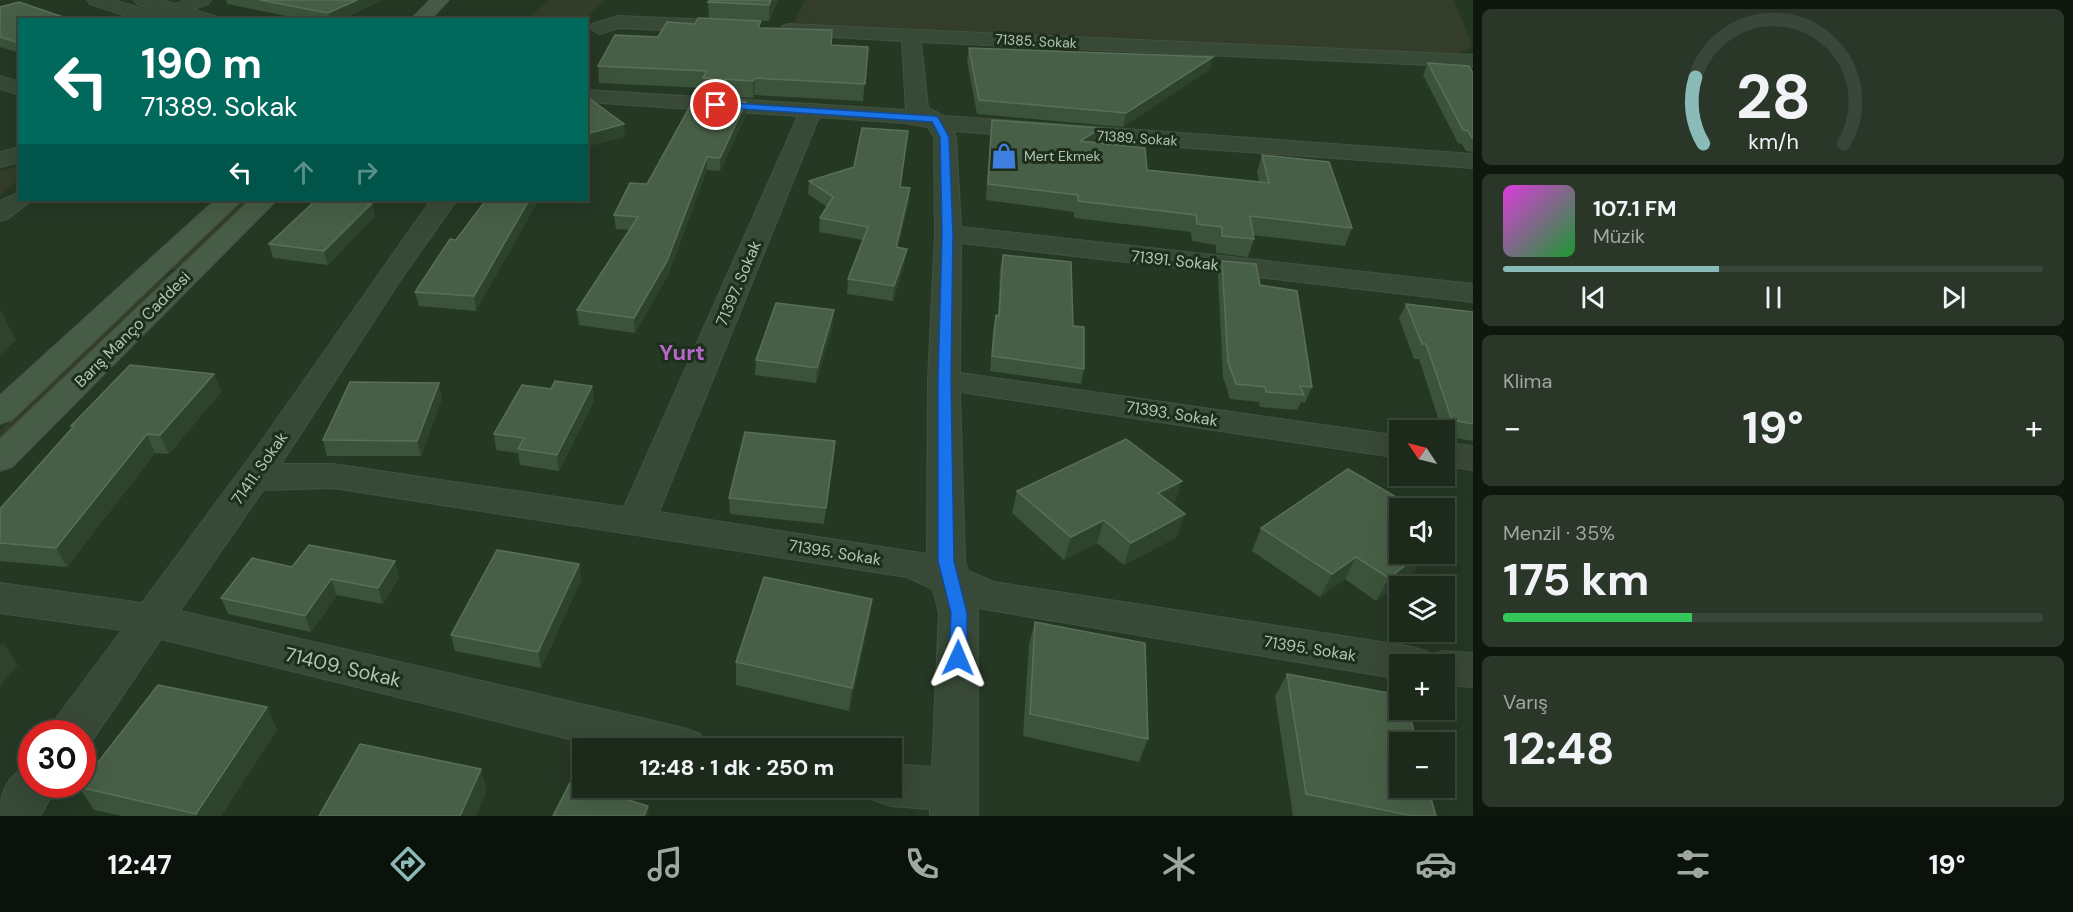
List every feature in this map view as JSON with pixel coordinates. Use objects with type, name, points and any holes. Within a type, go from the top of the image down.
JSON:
[{"type":"main road","points":[[421,18],[440,0]]},
{"type":"main road","name":"Barış Manço Caddesi","points":[[0,413],[227,201]]},
{"type":"main road","name":"Barış Manço Caddesi","points":[[0,459],[263,201]]},
{"type":"street","points":[[96,0],[153,18]]},
{"type":"street","points":[[143,0],[202,18]]},
{"type":"street","points":[[177,10],[202,0]]},
{"type":"street","points":[[593,34],[625,0]]},
{"type":"street","points":[[593,34],[618,21],[723,26]]},
{"type":"street","name":"71385. Sokak","points":[[770,29],[1473,61]]},
{"type":"street","points":[[902,788],[954,803],[959,613],[946,561],[945,380],[948,234],[945,137],[935,119],[917,111],[911,36]]},
{"type":"street","points":[[0,82],[18,88]]},
{"type":"street","name":"71389. Sokak","points":[[588,96],[935,119],[955,125],[1473,161]]},
{"type":"street","name":"71397. Sokak","points":[[636,522],[811,111]]},
{"type":"street","points":[[0,160],[18,155]]},
{"type":"street","points":[[0,213],[18,200]]},
{"type":"street","name":"71411. Sokak","points":[[81,720],[251,480],[443,201]]},
{"type":"street","name":"71391. Sokak","points":[[948,234],[1473,293]]},
{"type":"street","name":"71393. Sokak","points":[[945,380],[1389,445]]},
{"type":"street","points":[[1455,456],[1473,458]]},
{"type":"street","name":"71395. Sokak","points":[[251,480],[275,476],[333,476],[914,564],[988,596],[1389,660]]},
{"type":"street","name":"71409. Sokak","points":[[0,598],[152,620],[642,738]]},
{"type":"street","points":[[1455,669],[1473,670]]},
{"type":"street","points":[[13,816],[25,798]]},
{"type":"green space","points":[[549,0],[605,0],[586,18],[528,18]]},
{"type":"green space","points":[[805,0],[1454,0],[1473,47],[1458,54],[794,23]]},
{"type":"green space","points":[[18,166],[18,182],[0,195],[0,171]]},
{"type":"green space","points":[[242,201],[249,201],[177,270],[169,269]]},
{"type":"green space","points":[[162,276],[170,276],[0,440],[0,431]]},
{"type":"building","points":[[260,0],[357,0],[328,13]]},
{"type":"building","points":[[710,0],[771,0],[769,5],[708,2]]},
{"type":"building","points":[[19,2],[66,18],[18,18],[18,42],[0,37],[0,7]]},
{"type":"building","points":[[698,18],[761,21],[758,28],[832,30],[831,45],[868,47],[865,84],[755,78],[753,81],[703,78],[707,71],[598,66],[615,35],[658,37],[667,22],[695,24]]},
{"type":"building","points":[[969,48],[1213,57],[1126,113],[979,100]]},
{"type":"building","points":[[1428,63],[1469,66],[1473,73],[1473,138],[1468,131],[1463,130]]},
{"type":"building","points":[[588,97],[624,124],[588,133]]},
{"type":"building","points":[[694,99],[746,102],[720,158],[707,157],[667,261],[634,318],[577,310],[638,217],[614,215],[630,183],[647,184]]},
{"type":"building","points":[[992,120],[1101,128],[1080,141],[1145,148],[1147,170],[1269,183],[1262,155],[1329,162],[1352,228],[1250,216],[1254,239],[1222,236],[1222,227],[1197,224],[1196,215],[1078,201],[1078,195],[988,184]]},
{"type":"building","points":[[862,128],[908,131],[900,187],[910,188],[896,247],[907,249],[894,286],[848,279],[868,227],[820,218],[833,197],[809,181],[854,167]]},
{"type":"building","points":[[315,201],[372,203],[324,251],[269,244]]},
{"type":"building","points":[[485,201],[528,201],[474,296],[415,292],[450,239],[456,240]]},
{"type":"building","points":[[1003,255],[1071,262],[1073,326],[1084,327],[1084,369],[992,356],[996,315],[999,316]]},
{"type":"building","points":[[1222,261],[1256,264],[1260,285],[1297,291],[1312,387],[1300,386],[1304,395],[1266,392],[1265,387],[1236,384],[1228,362]]},
{"type":"building","points":[[776,303],[834,310],[817,368],[756,360]]},
{"type":"building","points":[[1406,304],[1473,312],[1473,424],[1452,420],[1426,344],[1422,344]]},
{"type":"building","points":[[130,365],[214,374],[160,435],[147,434],[56,548],[0,543],[0,509],[74,426],[71,426]]},
{"type":"building","points":[[555,381],[592,386],[557,455],[518,449],[524,438],[494,434],[522,385],[551,389]]},
{"type":"building","points":[[350,382],[439,383],[417,441],[323,440]]},
{"type":"building","points":[[745,432],[835,441],[826,508],[729,498]]},
{"type":"building","points":[[1126,439],[1182,481],[1158,493],[1185,514],[1131,543],[1104,520],[1071,537],[1017,491]]},
{"type":"building","points":[[1348,469],[1398,498],[1389,498],[1389,564],[1407,564],[1389,578],[1356,557],[1332,574],[1261,528]]},
{"type":"building","points":[[309,545],[395,561],[378,588],[331,579],[305,616],[221,598],[252,558],[292,567]]},
{"type":"building","points":[[497,550],[579,564],[538,652],[451,635]]},
{"type":"building","points":[[764,577],[872,599],[852,688],[736,662]]},
{"type":"building","points":[[1035,622],[1145,643],[1148,739],[1030,714]]},
{"type":"building","points":[[1287,674],[1389,693],[1389,720],[1411,720],[1414,732],[1389,732],[1389,798],[1431,798],[1436,816],[1413,816],[1306,794]]},
{"type":"building","points":[[158,685],[267,707],[196,814],[96,791],[96,765]]},
{"type":"building","points":[[360,744],[481,769],[460,816],[319,816]]},
{"type":"building","points":[[571,781],[572,798],[622,798],[648,806],[644,816],[553,816]]},
{"type":"place","name":"Mert Ekmek","points":[[1004,156]]},
{"type":"district","name":"Yurt","points":[[682,352]]},
{"type":"route","points":[[716,105],[935,119],[945,137],[948,234],[945,380],[946,561],[959,613],[958,658]]}]
